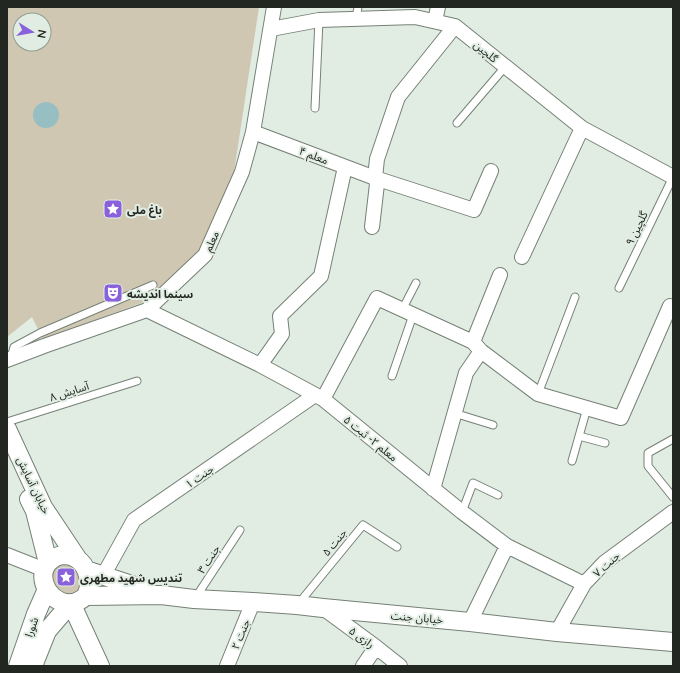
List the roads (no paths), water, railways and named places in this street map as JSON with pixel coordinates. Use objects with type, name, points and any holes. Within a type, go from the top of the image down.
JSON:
[{"type":"street","name":"معلم","points":[[9,359],[147,310],[205,255],[242,172],[253,132],[274,7]]},
{"type":"street","points":[[435,21],[438,7]]},
{"type":"street","name":"گلچین","points":[[270,29],[357,13],[415,17],[455,26],[582,128],[673,177]]},
{"type":"street","points":[[372,227],[376,184],[374,178],[377,159],[398,97],[455,26]]},
{"type":"street","points":[[522,257],[582,128]]},
{"type":"street","name":"معلم ۴","points":[[253,132],[374,178],[474,210],[492,171]]},
{"type":"street","points":[[260,365],[282,334],[280,316],[321,276],[345,167]]},
{"type":"street","points":[[433,489],[466,373],[477,347],[500,275]]},
{"type":"street","points":[[319,397],[377,298],[477,347],[538,394],[621,418],[670,306],[673,307]]},
{"type":"street","name":"معلم ۲- ثبت ۵","points":[[147,310],[260,365],[319,397],[462,512],[507,546],[584,584]]},
{"type":"street","name":"جنت ۱","points":[[103,576],[134,520],[319,397]]},
{"type":"street","name":"خیابان آسایش","points":[[7,429],[43,507],[81,564]]},
{"type":"street","name":"خیابان آسایش","points":[[7,451],[35,511],[46,566]]},
{"type":"street","name":"جنت ۷","points":[[557,632],[584,584],[604,563],[673,512]]},
{"type":"street","points":[[470,622],[507,546]]},
{"type":"street","points":[[7,555],[46,566]]},
{"type":"street","points":[[62,555],[70,556],[81,564],[88,578],[89,586],[79,599],[63,603],[50,595],[43,578],[46,566],[54,557],[62,555]]},
{"type":"street","name":"خیابان جنت","points":[[81,564],[103,576],[161,595]]},
{"type":"street","name":"شورا","points":[[18,666],[36,614],[47,589]]},
{"type":"street","name":"خیابان جنت","points":[[79,599],[161,595],[194,599],[297,605],[557,632],[673,642]]},
{"type":"street","points":[[79,599],[100,666]]},
{"type":"street","name":"شورا","points":[[33,666],[47,631],[79,599]]},
{"type":"street","name":"جنت ۲","points":[[227,666],[253,602]]},
{"type":"street","name":"رازی ۵","points":[[323,608],[400,666]]},
{"type":"street","points":[[364,666],[376,647]]},
{"type":"lane","points":[[315,108],[320,20]]},
{"type":"lane","points":[[457,124],[505,67]]},
{"type":"lane","name":"گلچین ۹","points":[[619,288],[673,177]]},
{"type":"lane","points":[[392,376],[416,283]]},
{"type":"lane","points":[[9,359],[14,347],[40,333],[153,285]]},
{"type":"lane","points":[[538,394],[575,297]]},
{"type":"lane","name":"آسایش ۸","points":[[7,422],[138,380]]},
{"type":"lane","points":[[572,461],[587,408]]},
{"type":"lane","points":[[454,413],[493,425]]},
{"type":"lane","points":[[579,436],[604,443]]},
{"type":"lane","points":[[673,439],[648,453],[648,466],[673,497]]},
{"type":"lane","points":[[462,512],[473,483],[498,495]]},
{"type":"lane","name":"جنت ۵","points":[[297,605],[363,525],[397,547]]},
{"type":"lane","name":"جنت ۳","points":[[194,599],[240,530]]},
{"type":"water","points":[[46,102],[55,106],[59,115],[55,124],[46,128],[37,124],[33,115],[37,106]]},
{"type":"place","name":"باغ ملی","points":[[113,209]]},
{"type":"place","name":"سینما اندیشه","points":[[113,293]]},
{"type":"place","name":"تندیس شهید مطهری","points":[[66,577]]}]
